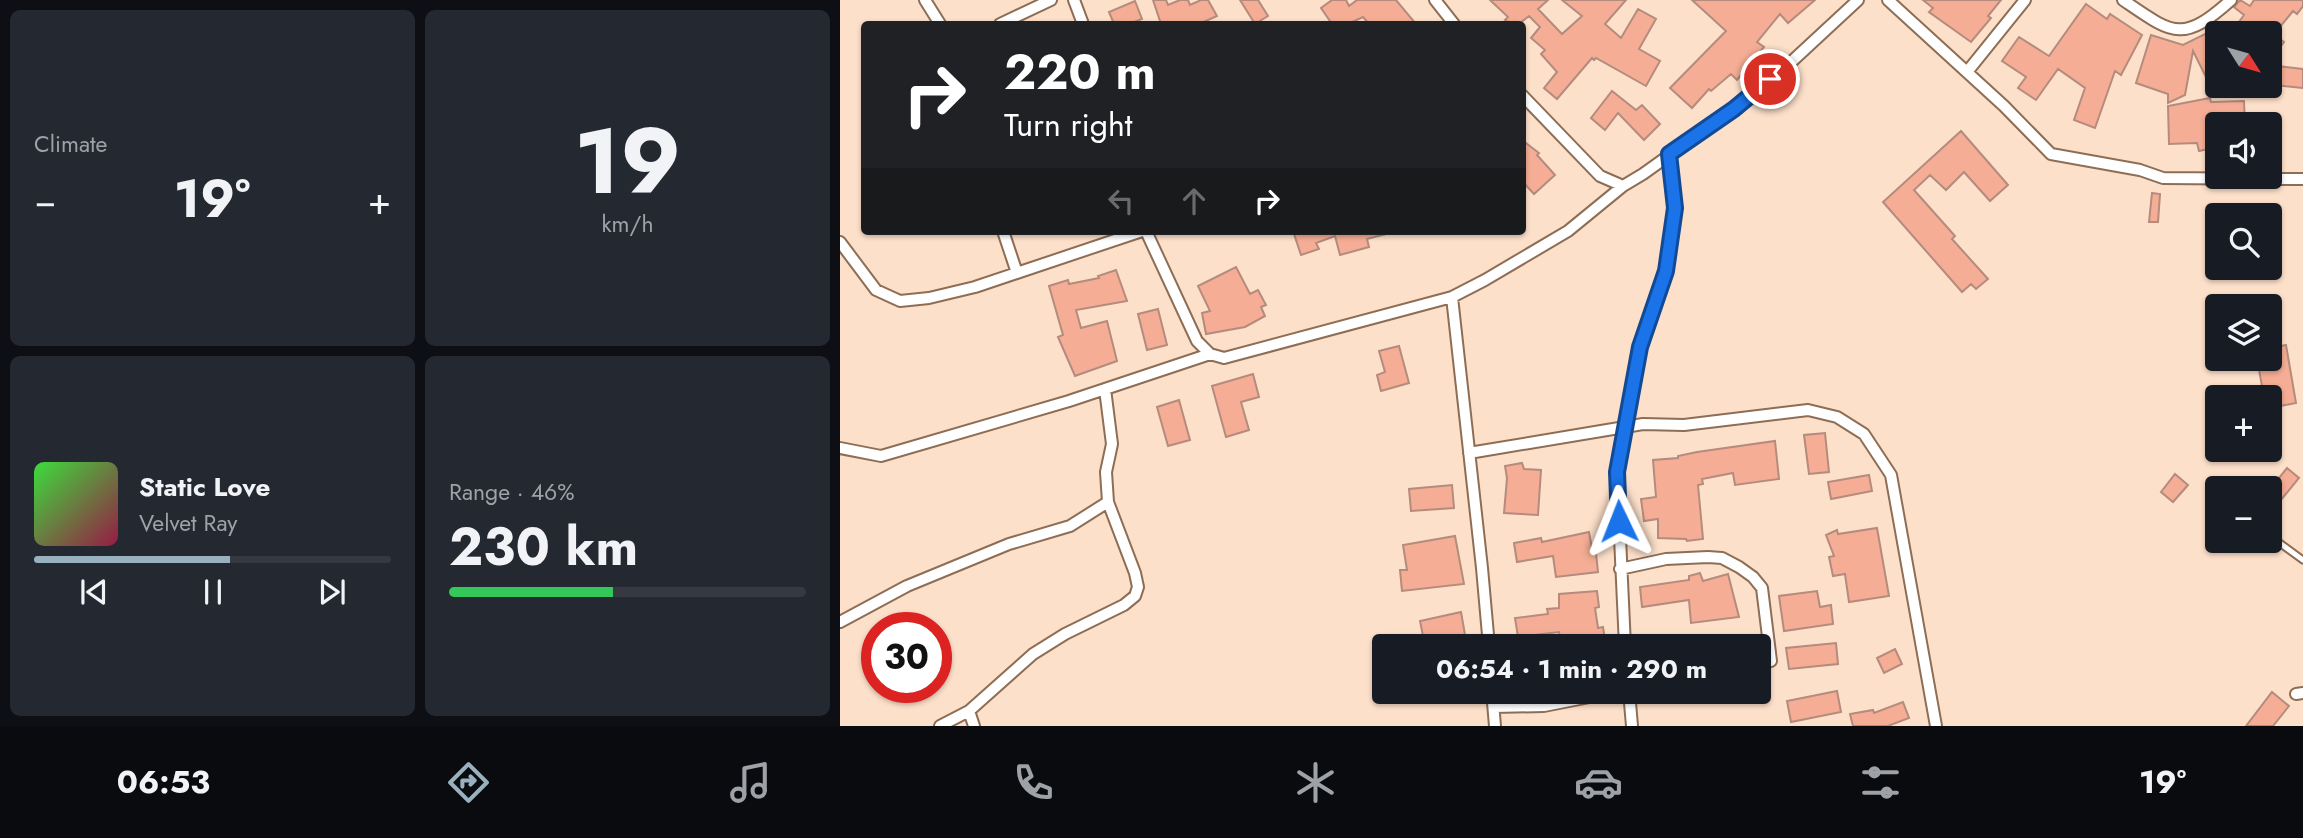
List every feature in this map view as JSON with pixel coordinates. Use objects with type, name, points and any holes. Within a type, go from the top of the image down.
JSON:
[{"type":"street","points":[[925,0],[938,21]]},
{"type":"street","points":[[1006,21],[1051,0]]},
{"type":"street","points":[[1074,0],[1082,21]]},
{"type":"street","points":[[1435,0],[1452,21]]},
{"type":"street","points":[[1146,235],[1197,341],[1210,354],[1224,358],[1452,297],[1568,231],[1623,186],[1734,109],[1789,64],[1858,0]]},
{"type":"street","points":[[1888,0],[2051,154],[2140,170],[2163,178],[2303,179]]},
{"type":"street","points":[[1967,72],[2025,0]]},
{"type":"street","points":[[2123,0],[2161,26],[2185,31],[2208,20],[2231,0]]},
{"type":"street","points":[[1526,99],[1600,176],[1623,186]]},
{"type":"street","points":[[1624,634],[1617,472],[1640,347],[1666,271],[1675,208],[1669,154]]},
{"type":"street","points":[[1004,235],[1017,273]]},
{"type":"street","points":[[840,242],[876,290],[900,300],[929,298],[975,287],[1132,235]]},
{"type":"street","points":[[1452,297],[1488,634]]},
{"type":"street","points":[[840,448],[881,456],[1105,389],[1210,354]]},
{"type":"street","points":[[940,726],[969,711],[1033,654],[1065,634],[1124,606],[1135,596],[1138,587],[1135,573],[1108,502],[1106,472],[1112,444],[1105,389]]},
{"type":"street","points":[[1469,453],[1626,426],[1684,425],[1808,410],[1837,417],[1864,434],[1891,475],[1936,726]]},
{"type":"street","points":[[840,622],[907,586],[1009,544],[1070,526],[1108,502]]},
{"type":"street","points":[[1620,569],[1665,559],[1722,558],[1739,567],[1762,588],[1767,634]]},
{"type":"street","points":[[1494,704],[1495,726]]},
{"type":"street","points":[[1494,707],[1554,704]]},
{"type":"street","points":[[1630,704],[1632,726]]},
{"type":"street","points":[[969,711],[974,726]]},
{"type":"lane","points":[[2282,545],[2303,560]]},
{"type":"building","points":[[1153,0],[1166,0],[1168,5],[1188,0],[1190,5],[1208,0],[1217,16],[1206,21],[1160,21]]},
{"type":"building","points":[[1240,0],[1258,0],[1268,16],[1260,21],[1253,21]]},
{"type":"building","points":[[1332,0],[1346,0],[1349,6],[1357,0],[1396,0],[1414,21],[1366,21],[1363,17],[1354,21],[1330,21],[1321,8]]},
{"type":"building","points":[[1490,0],[1548,0],[1538,9],[1562,34],[1582,16],[1562,0],[1626,0],[1605,24],[1621,38],[1638,9],[1656,19],[1639,49],[1660,61],[1646,86],[1592,58],[1557,99],[1544,88],[1557,72],[1541,54],[1545,50],[1531,38],[1540,27],[1529,16],[1523,21],[1506,21],[1508,17]]},
{"type":"building","points":[[1692,0],[1815,0],[1788,23],[1780,14],[1757,42],[1764,47],[1737,80],[1731,74],[1711,91],[1709,89],[1692,108],[1670,88],[1726,31]]},
{"type":"building","points":[[1923,0],[2001,0],[1988,16],[1991,18],[1971,42],[1929,12],[1933,8]]},
{"type":"building","points":[[2240,0],[2250,6],[2254,0],[2303,0],[2303,6],[2297,14],[2293,11],[2282,24],[2282,21],[2240,21],[2244,15],[2234,7]]},
{"type":"building","points":[[1135,1],[1142,19],[1113,21],[1109,12]]},
{"type":"building","points":[[2086,4],[2107,19],[2110,14],[2142,35],[2121,75],[2115,71],[2095,128],[2074,120],[2085,88],[2058,69],[2036,100],[2018,88],[2026,77],[2002,61],[2019,37],[2049,56]]},
{"type":"building","points":[[2205,34],[2205,75],[2193,51],[2185,95],[2168,103],[2168,94],[2136,83],[2151,35],[2183,45]]},
{"type":"building","points":[[2282,66],[2303,69],[2303,88],[2282,86]]},
{"type":"building","points":[[1612,91],[1636,110],[1642,105],[1660,124],[1644,140],[1618,113],[1605,130],[1591,118]]},
{"type":"building","points":[[2210,98],[2211,102],[2244,101],[2244,112],[2205,112],[2205,150],[2199,151],[2197,143],[2169,144],[2168,106]]},
{"type":"building","points":[[1961,131],[2008,185],[1990,201],[1964,172],[1946,190],[1930,175],[1914,190],[1955,236],[1952,239],[1988,279],[1976,289],[1971,284],[1962,292],[1883,202]]},
{"type":"building","points":[[1526,143],[1539,153],[1537,155],[1555,175],[1534,194],[1526,185]]},
{"type":"building","points":[[2152,193],[2160,194],[2158,222],[2149,222]]},
{"type":"building","points":[[1294,235],[1382,235],[1367,239],[1369,247],[1340,255],[1335,236],[1316,243],[1319,249],[1301,255]]},
{"type":"building","points":[[1236,267],[1250,294],[1258,290],[1266,305],[1261,307],[1265,316],[1245,327],[1206,334],[1202,313],[1210,311],[1198,286]]},
{"type":"building","points":[[1116,270],[1127,301],[1076,310],[1081,328],[1107,321],[1117,361],[1075,376],[1058,337],[1063,335],[1049,286],[1068,280],[1069,284],[1099,278],[1098,276]]},
{"type":"building","points":[[1158,309],[1167,345],[1147,350],[1138,314]]},
{"type":"building","points":[[2286,345],[2296,403],[2282,406],[2282,385],[2262,385],[2259,371],[2282,371],[2282,346]]},
{"type":"building","points":[[1399,346],[1409,383],[1381,391],[1377,375],[1385,372],[1379,351]]},
{"type":"building","points":[[1253,374],[1259,397],[1241,402],[1249,430],[1226,437],[1212,386]]},
{"type":"building","points":[[1179,400],[1190,440],[1168,446],[1157,407]]},
{"type":"building","points":[[1825,433],[1829,472],[1809,474],[1804,435]]},
{"type":"building","points":[[1775,441],[1779,479],[1735,485],[1733,473],[1702,479],[1703,484],[1698,485],[1703,539],[1687,541],[1658,538],[1658,519],[1644,521],[1641,499],[1656,497],[1653,460]]},
{"type":"building","points":[[1522,463],[1524,469],[1541,470],[1538,515],[1504,513],[1507,478],[1505,466]]},
{"type":"building","points":[[2287,468],[2299,478],[2282,499],[2282,476]]},
{"type":"building","points":[[2175,474],[2188,485],[2173,502],[2161,492]]},
{"type":"building","points":[[1869,475],[1872,491],[1831,499],[1828,482]]},
{"type":"building","points":[[1452,485],[1454,508],[1411,511],[1409,489]]},
{"type":"building","points":[[1877,528],[1889,596],[1849,602],[1845,574],[1833,576],[1829,557],[1834,556],[1826,535],[1837,530],[1838,534]]},
{"type":"building","points":[[1589,532],[1593,554],[1596,553],[1598,572],[1556,577],[1553,556],[1517,562],[1514,543],[1541,538],[1542,542]]},
{"type":"building","points":[[1455,536],[1464,584],[1402,591],[1400,570],[1407,570],[1403,545]]},
{"type":"building","points":[[1700,573],[1703,581],[1728,574],[1739,617],[1691,623],[1689,600],[1642,607],[1640,587],[1689,580],[1689,576]]},
{"type":"building","points":[[1597,591],[1599,607],[1595,608],[1598,628],[1603,627],[1604,634],[1518,634],[1515,618],[1548,614],[1547,609],[1559,608],[1559,594]]},
{"type":"building","points":[[1817,591],[1820,607],[1831,605],[1833,624],[1784,631],[1779,596]]},
{"type":"building","points":[[1461,612],[1465,634],[1423,634],[1420,621]]},
{"type":"building","points":[[1836,643],[1838,664],[1789,669],[1786,648]]},
{"type":"building","points":[[1895,649],[1902,664],[1884,673],[1877,658]]},
{"type":"building","points":[[1837,691],[1841,712],[1791,722],[1787,701]]},
{"type":"building","points":[[2272,692],[2289,706],[2273,726],[2246,726]]},
{"type":"building","points":[[1903,702],[1909,718],[1888,726],[1853,726],[1850,714],[1873,710],[1874,713]]},
{"type":"route","points":[[1619,521],[1617,472],[1643,334],[1666,271],[1675,208],[1669,154],[1734,109],[1770,79]]}]
